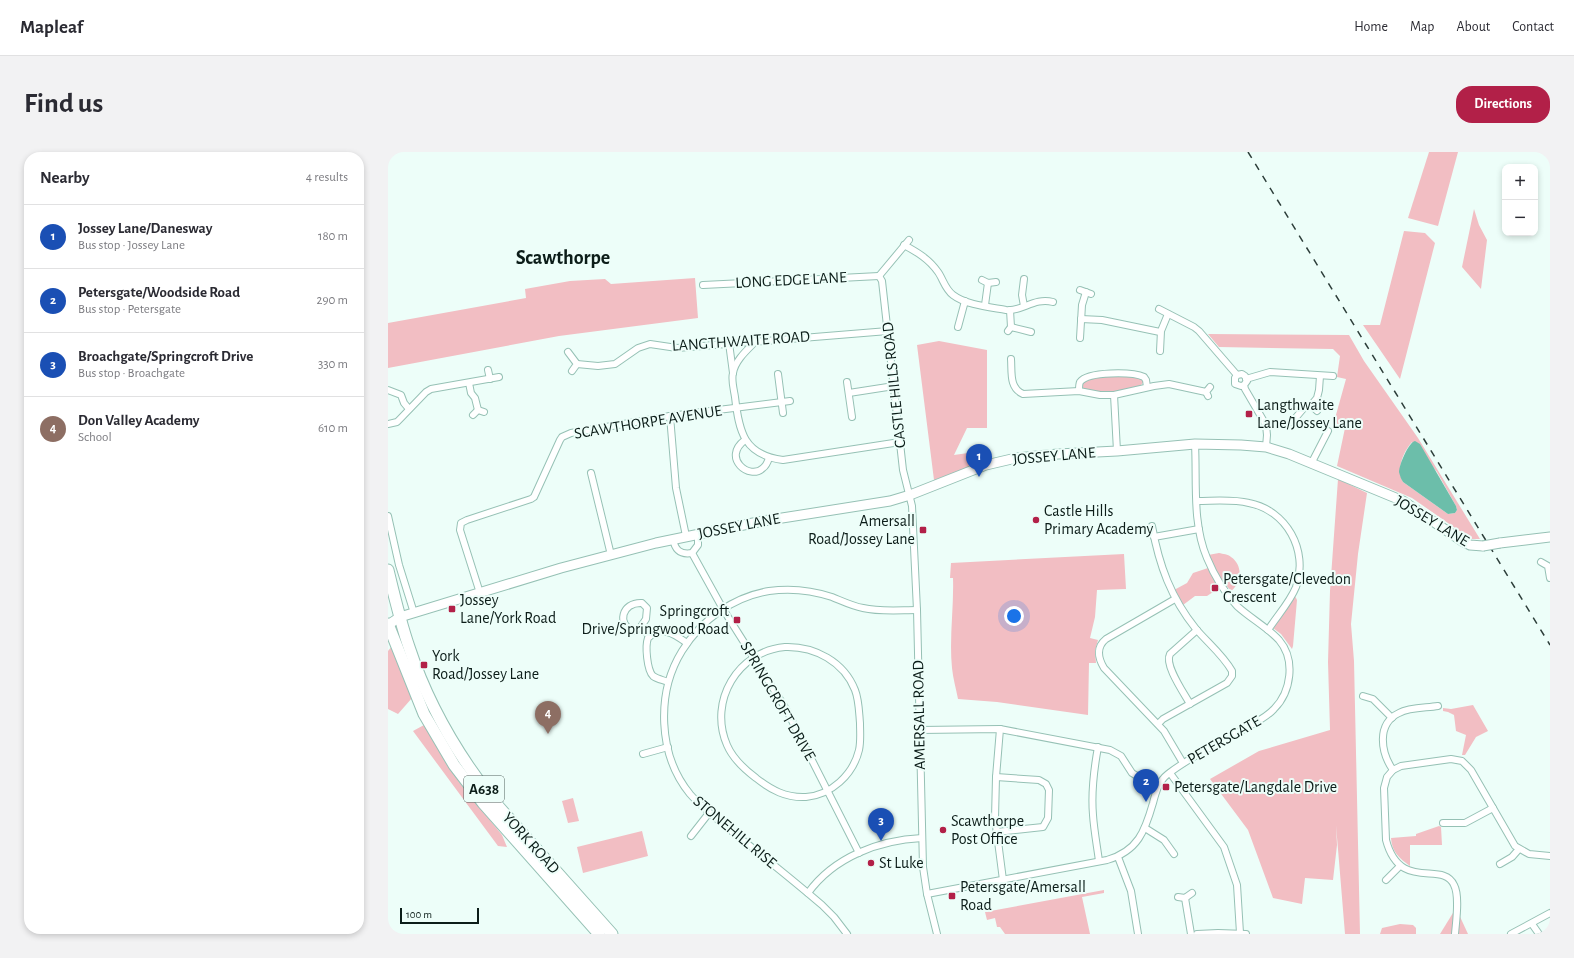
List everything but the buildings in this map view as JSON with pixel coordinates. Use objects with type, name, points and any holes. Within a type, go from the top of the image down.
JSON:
[{"type":"highway","name":"YORK ROAD","points":[[388,570],[409,648],[420,676],[435,709],[462,757],[480,784],[498,806],[612,934]]},
{"type":"highway","points":[[400,617],[398,621],[399,634],[415,691]]},
{"type":"highway","name":"YORK ROAD","points":[[388,624],[424,714],[436,737],[454,765],[478,796],[599,934]]},
{"type":"street","points":[[879,276],[909,240]]},
{"type":"street","points":[[904,245],[918,253],[932,264],[952,294],[965,301],[1010,310],[1041,300],[1053,302]]},
{"type":"street","name":"LONG EDGE LANE","points":[[702,285],[879,276]]},
{"type":"street","name":"CASTLE HILLS ROAD","points":[[879,276],[882,281],[903,470],[910,495]]},
{"type":"street","points":[[1024,279],[1022,295],[1024,306]]},
{"type":"street","points":[[982,280],[988,283],[996,282]]},
{"type":"street","points":[[985,306],[988,283]]},
{"type":"street","points":[[1080,338],[1082,305],[1086,292]]},
{"type":"street","points":[[958,328],[965,301]]},
{"type":"street","points":[[1159,309],[1194,327],[1237,375],[1244,375],[1253,405],[1266,425],[1266,447]]},
{"type":"street","points":[[1010,310],[1009,329],[1031,332]]},
{"type":"street","points":[[1160,351],[1160,332],[1168,314]]},
{"type":"street","points":[[1081,319],[1102,320],[1160,332]]},
{"type":"street","name":"LANGTHWAITE ROAD","points":[[577,364],[598,366],[615,364],[638,348],[650,344],[677,348],[888,331]]},
{"type":"street","points":[[733,373],[743,354],[754,343],[754,341]]},
{"type":"street","points":[[728,343],[733,373],[736,408],[741,431],[746,440],[756,451],[769,458],[783,460],[900,442]]},
{"type":"street","points":[[568,352],[577,364],[572,371]]},
{"type":"street","points":[[1011,359],[1012,381],[1014,386],[1018,392],[1027,395],[1079,391],[1100,395],[1114,395],[1169,384],[1208,392]]},
{"type":"street","points":[[488,370],[490,379]]},
{"type":"street","points":[[1237,375],[1235,378],[1236,384],[1241,386],[1245,382],[1270,372],[1333,376]]},
{"type":"street","points":[[1079,391],[1079,384],[1082,380],[1099,375],[1121,373],[1144,377],[1147,388]]},
{"type":"street","points":[[778,374],[783,413]]},
{"type":"street","points":[[1292,422],[1303,409],[1311,405],[1318,394],[1320,376]]},
{"type":"street","points":[[388,424],[397,422],[430,389],[499,377]]},
{"type":"street","points":[[847,382],[852,418]]},
{"type":"street","points":[[469,383],[471,393],[475,398],[478,410]]},
{"type":"street","points":[[848,393],[894,386]]},
{"type":"street","points":[[401,395],[405,389]]},
{"type":"street","points":[[388,390],[401,395]]},
{"type":"street","points":[[401,395],[404,404],[409,409]]},
{"type":"street","points":[[1114,395],[1116,452]]},
{"type":"street","name":"SCAWTHORPE AVENUE","points":[[480,593],[460,530],[461,523],[534,497],[560,440],[566,435],[670,416],[790,401]]},
{"type":"street","points":[[1311,405],[1317,411]]},
{"type":"street","points":[[478,410],[484,412]]},
{"type":"street","points":[[473,415],[478,410]]},
{"type":"street","points":[[670,416],[676,488],[686,536]]},
{"type":"street","points":[[1311,464],[1328,431]]},
{"type":"street","points":[[746,440],[740,444],[736,450],[737,460],[741,467],[748,471],[757,472],[764,468],[769,458]]},
{"type":"street","name":"JOSSEY LANE","points":[[388,624],[400,617],[561,568],[673,539],[763,521],[867,505],[910,495],[969,471],[1004,460],[1058,454],[1116,452],[1196,444],[1266,447],[1289,454],[1403,501],[1470,545],[1483,546],[1550,537]]},
{"type":"street","name":"PETERSGATE","points":[[927,894],[1118,857],[1133,846],[1140,837],[1145,828],[1157,788],[1166,776],[1184,763],[1265,718],[1278,705],[1286,693],[1290,676],[1288,657],[1284,647],[1268,630],[1247,615],[1236,604],[1219,582],[1206,556],[1199,529],[1196,444]]},
{"type":"street","points":[[591,473],[611,555]]},
{"type":"street","name":"AMERSALL ROAD","points":[[910,495],[912,506],[917,610],[923,867],[927,894],[937,934]]},
{"type":"street","points":[[1197,501],[1242,502],[1256,504],[1277,516],[1287,526],[1294,538],[1299,560],[1298,581],[1291,597],[1268,630]]},
{"type":"street","points":[[388,516],[399,565],[414,613]]},
{"type":"street","points":[[1152,526],[1158,559],[1175,598],[1197,630],[1230,668],[1232,676],[1227,683],[1163,719],[1158,724]]},
{"type":"street","points":[[1154,537],[1199,529]]},
{"type":"street","points":[[673,539],[678,552],[692,553],[698,545],[698,533]]},
{"type":"street","name":"SPRINGCROFT DRIVE","points":[[692,553],[723,609],[786,709],[858,853]]},
{"type":"street","points":[[1541,562],[1549,564],[1550,578]]},
{"type":"street","name":"STONEHILL RISE","points":[[847,934],[834,917],[808,893],[709,813],[689,793],[682,783],[672,761],[668,747],[664,716],[664,701],[668,682],[678,657],[687,643],[708,620],[734,603],[756,594],[769,591],[797,590],[821,594],[871,610],[917,610]]},
{"type":"street","points":[[1175,598],[1102,642],[1100,648],[1100,662],[1158,724],[1172,742],[1184,763]]},
{"type":"street","points":[[642,603],[647,608],[646,619],[640,628],[633,631],[628,629],[626,626],[624,616],[625,609],[632,604],[642,603]]},
{"type":"street","points":[[640,628],[650,636]]},
{"type":"street","points":[[1190,704],[1170,667],[1168,658],[1170,654],[1197,630]]},
{"type":"street","points":[[668,682],[656,678],[651,674],[646,653],[647,641],[650,636],[657,632],[667,631],[687,643]]},
{"type":"street","points":[[795,647],[812,650],[838,665],[855,689],[859,707],[859,749],[851,769],[838,784],[827,791],[807,797],[796,797],[779,793],[757,779],[737,761],[727,745],[722,730],[721,719],[722,702],[725,692],[732,678],[741,667],[754,657],[768,650],[795,647]]},
{"type":"street","points":[[1363,696],[1375,701],[1392,718]]},
{"type":"street","points":[[1393,770],[1385,756],[1383,732],[1386,725],[1398,713],[1406,710],[1438,706]]},
{"type":"street","points":[[1000,729],[996,777],[996,832],[1003,880]]},
{"type":"street","points":[[920,730],[1000,729],[1098,747],[1116,752],[1121,756],[1132,773],[1157,788]]},
{"type":"street","points":[[643,754],[668,747]]},
{"type":"street","points":[[1098,747],[1092,803],[1099,861]]},
{"type":"street","points":[[1455,934],[1457,897],[1456,889],[1452,880],[1444,875],[1414,872],[1400,866],[1391,854],[1386,840],[1384,788],[1387,777],[1393,770],[1401,766],[1451,759],[1462,761],[1471,770],[1515,846],[1529,854],[1550,856]]},
{"type":"street","points":[[1170,773],[1224,847],[1237,884],[1243,934],[1197,934]]},
{"type":"street","points":[[996,777],[1039,780],[1046,784],[1049,790],[1048,818],[1043,827],[996,832]]},
{"type":"street","points":[[1443,823],[1465,823],[1493,808]]},
{"type":"street","points":[[691,836],[709,813]]},
{"type":"street","points":[[1145,828],[1164,840],[1174,854]]},
{"type":"street","points":[[808,893],[821,878],[849,857],[889,842],[922,838]]},
{"type":"street","points":[[1500,864],[1512,858],[1519,849]]},
{"type":"street","points":[[1118,857],[1131,891],[1138,934]]},
{"type":"street","points":[[1386,880],[1400,866]]},
{"type":"street","points":[[1178,897],[1185,898],[1192,893]]},
{"type":"street","points":[[1185,898],[1192,934]]},
{"type":"street","points":[[1511,934],[1550,913]]},
{"type":"street","points":[[1532,924],[1539,934]]},
{"type":"shaded area","points":[[1429,152],[1458,152],[1438,226],[1408,218]]},
{"type":"shaded area","points":[[1474,209],[1479,225],[1487,240],[1481,289],[1462,267]]},
{"type":"shaded area","points":[[1404,231],[1425,233],[1435,243],[1400,379],[1363,325],[1380,325]]},
{"type":"shaded area","points":[[695,278],[698,318],[559,336],[388,368],[388,323],[526,298],[525,289],[570,281],[605,279],[611,284]]},
{"type":"shaded area","points":[[1208,334],[1349,335],[1364,361],[1418,438],[1480,539],[1471,539],[1412,498],[1337,466],[1345,428],[1334,422],[1346,379],[1337,377],[1340,356],[1333,349],[1219,347]],"holes":[[[1412,442],[1437,472],[1456,506],[1457,510],[1455,513],[1448,514],[1403,482],[1400,466],[1403,456]]]},
{"type":"shaded area","points":[[939,341],[987,350],[987,428],[967,428],[954,455],[968,453],[975,466],[934,480],[917,345]]},
{"type":"shaded area","points":[[1123,375],[1144,379],[1142,384],[1136,388],[1118,391],[1083,390],[1081,383],[1098,377]]},
{"type":"shaded area","points":[[1415,441],[1420,444],[1456,506],[1457,510],[1455,513],[1448,514],[1402,481],[1399,472],[1401,464],[1407,450]]},
{"type":"shaded area","points":[[1338,479],[1367,493],[1358,554],[1351,624],[1354,661],[1360,934],[1345,934],[1336,825],[1337,845],[1333,880],[1305,878],[1302,904],[1273,898],[1248,830],[1210,779],[1259,751],[1330,730],[1328,662],[1330,591]]},
{"type":"shaded area","points":[[1219,553],[1230,556],[1238,565],[1240,574],[1239,579],[1235,588],[1231,591],[1218,576],[1208,555]]},
{"type":"shaded area","points":[[1124,554],[1126,589],[1097,590],[1095,617],[1090,638],[1098,640],[1095,651],[1096,663],[1089,663],[1088,715],[997,702],[958,699],[951,657],[953,578],[950,578],[951,563]]},
{"type":"shaded area","points":[[1208,568],[1219,588],[1207,596],[1195,596],[1183,605],[1174,590],[1187,583],[1193,573]]},
{"type":"shaded area","points":[[1295,596],[1297,600],[1292,649],[1281,634],[1273,628]]},
{"type":"shaded area","points":[[392,646],[412,698],[398,714],[388,709],[388,651]]},
{"type":"shaded area","points":[[1473,705],[1488,731],[1476,737],[1465,755],[1462,755],[1466,735],[1456,731],[1454,715],[1443,711],[1443,708],[1451,709]]},
{"type":"shaded area","points":[[424,725],[459,782],[502,835],[507,847],[498,846],[413,731]]},
{"type":"shaded area","points":[[573,798],[579,821],[568,823],[562,801]]},
{"type":"shaded area","points":[[1439,826],[1441,827],[1442,845],[1410,845],[1410,866],[1399,857],[1395,851],[1391,838],[1416,836],[1416,834]]},
{"type":"shaded area","points":[[642,831],[648,856],[583,873],[577,847]]},
{"type":"shaded area","points":[[1104,890],[1104,893],[1082,897],[1090,934],[1005,934],[1000,927],[997,927],[995,918],[987,920],[985,912]]},
{"type":"shaded area","points":[[1456,908],[1468,934],[1440,934]]},
{"type":"shaded area","points":[[1400,924],[1413,925],[1416,928],[1416,934],[1380,934],[1382,928]]},
{"type":"railway","points":[[1248,152],[1550,645]]},
{"type":"place","name":"Langthwaite Lane/Jossey Lane","points":[[1249,414]]},
{"type":"place","name":"Jossey Lane/Danesway","points":[[979,477]]},
{"type":"place","name":"Castle Hills Primary Academy","points":[[1036,520]]},
{"type":"place","name":"Amersall Road/Jossey Lane","points":[[923,530]]},
{"type":"place","name":"Petersgate/Clevedon Crescent","points":[[1215,588]]},
{"type":"place","name":"Jossey Lane/York Road","points":[[452,609]]},
{"type":"place","name":"Springcroft Drive/Springwood Road","points":[[737,620]]},
{"type":"place","name":"York Road/Jossey Lane","points":[[424,665]]},
{"type":"place","name":"Don Valley Academy","points":[[548,734]]},
{"type":"place","name":"Petersgate/Langdale Drive","points":[[1166,787]]},
{"type":"place","name":"Petersgate/Woodside Road","points":[[1146,802]]},
{"type":"place","name":"Scawthorpe Post Office","points":[[943,830]]},
{"type":"place","name":"Broachgate/Springcroft Drive","points":[[881,841]]},
{"type":"place","name":"St Luke","points":[[871,863]]},
{"type":"place","name":"Petersgate/Amersall Road","points":[[952,896]]},
{"type":"district","name":"Scawthorpe","points":[[563,258]]}]
